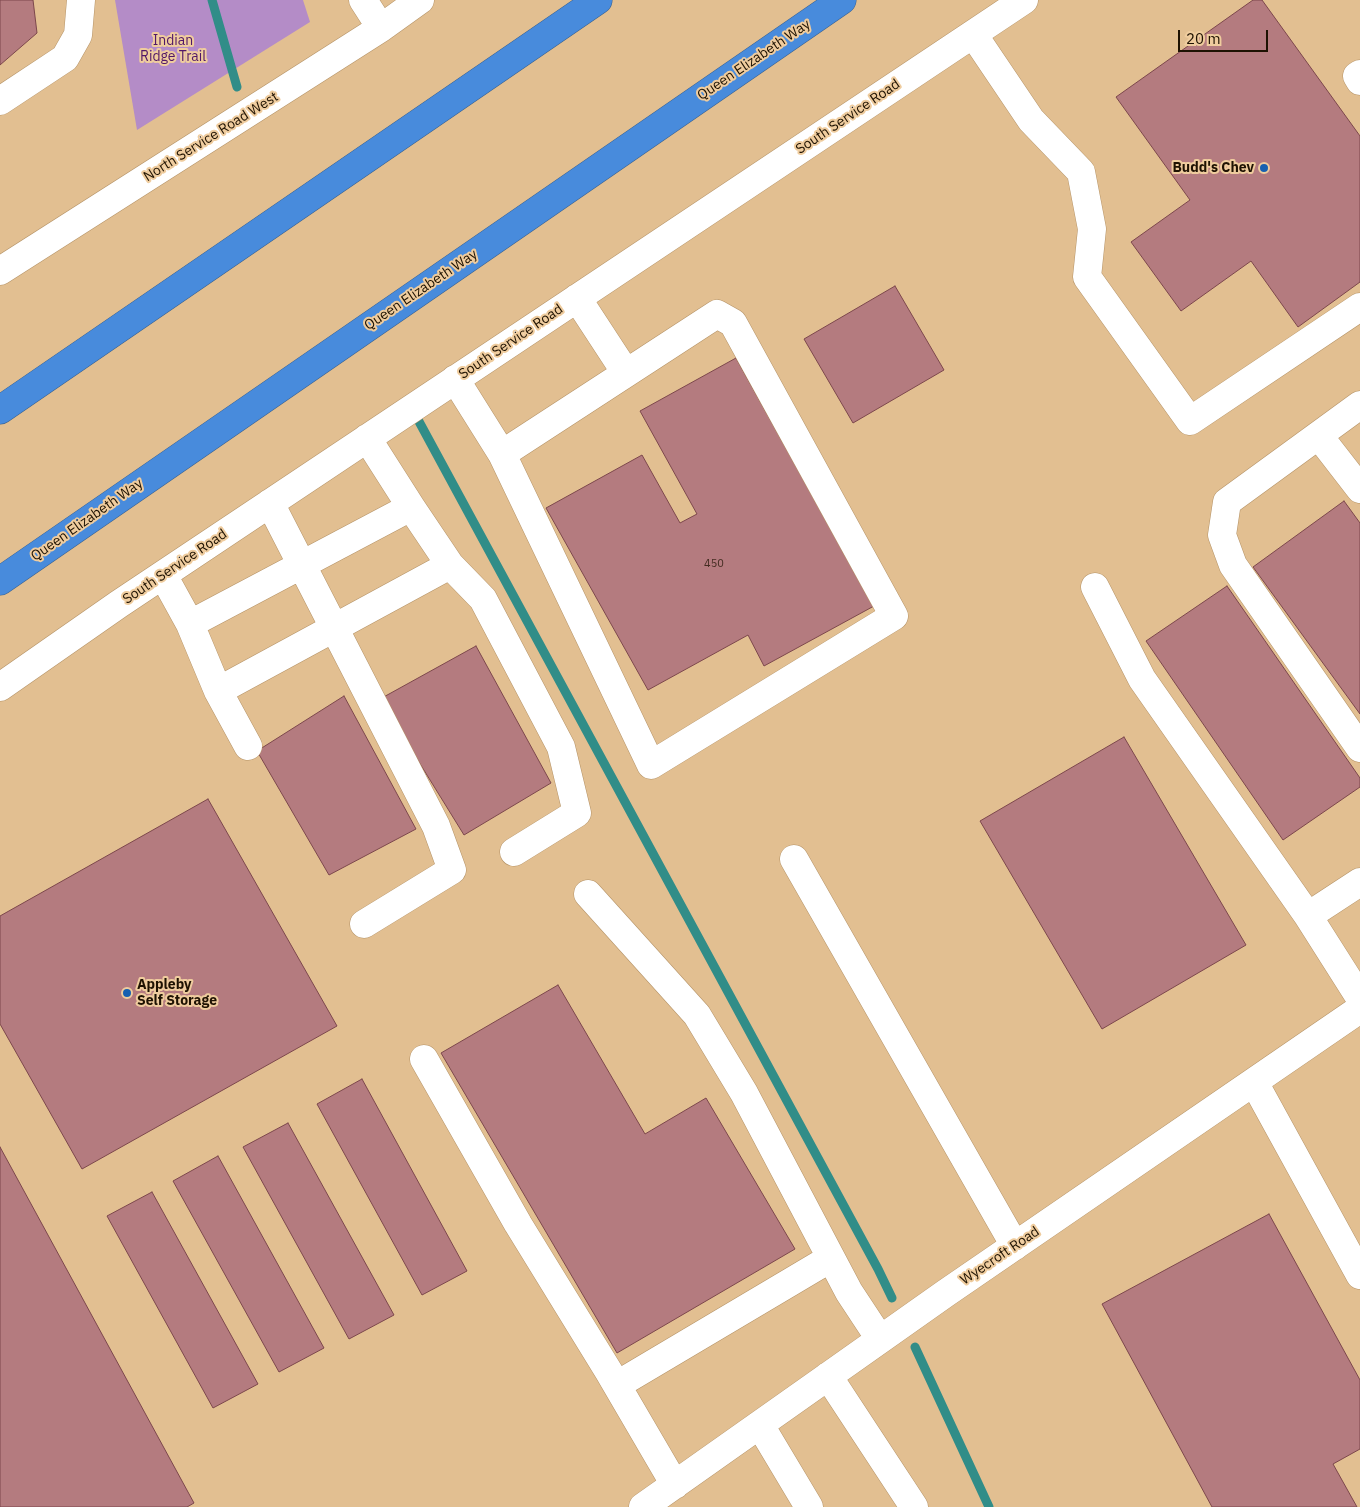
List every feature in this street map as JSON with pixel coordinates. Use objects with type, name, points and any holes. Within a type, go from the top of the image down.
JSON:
[{"type":"highway","points":[[0,410],[598,0]]},
{"type":"highway","name":"Queen Elizabeth Way","points":[[0,581],[842,0]]},
{"type":"street","points":[[0,102],[65,58],[78,35],[81,0]]},
{"type":"street","points":[[363,0],[381,28]]},
{"type":"street","name":"North Service Road West","points":[[0,271],[381,28],[420,0]]},
{"type":"street","name":"South Service Road","points":[[0,687],[270,503],[1024,0]]},
{"type":"street","points":[[973,34],[1031,120],[1081,172],[1092,229],[1087,277],[1190,421],[1360,307]]},
{"type":"street","points":[[1360,74],[1357,76],[1360,81]]},
{"type":"street","points":[[577,298],[626,373]]},
{"type":"street","points":[[455,379],[502,454],[651,765],[894,616],[733,324],[717,314],[502,454]]},
{"type":"street","points":[[1360,405],[1227,502],[1222,535],[1233,565],[1360,748]]},
{"type":"street","points":[[1318,436],[1360,489]]},
{"type":"street","points":[[367,438],[450,565],[483,599],[561,747],[576,813],[514,852]]},
{"type":"street","points":[[270,503],[336,628],[436,826],[452,870],[364,924]]},
{"type":"street","points":[[190,624],[411,507]]},
{"type":"street","points":[[218,692],[450,565]]},
{"type":"street","points":[[163,575],[190,624],[218,692],[248,746]]},
{"type":"street","points":[[1096,587],[1142,679],[1308,916],[1360,998]]},
{"type":"street","points":[[794,859],[1014,1246]]},
{"type":"street","points":[[1308,916],[1360,882]]},
{"type":"street","points":[[588,894],[697,1015],[744,1093],[849,1292],[880,1340]]},
{"type":"street","name":"Wyecroft Road","points":[[643,1507],[1014,1246],[1360,1009]]},
{"type":"street","points":[[424,1059],[518,1224],[617,1385],[675,1485]]},
{"type":"street","points":[[1254,1082],[1360,1275]]},
{"type":"street","points":[[617,1385],[831,1258]]},
{"type":"street","points":[[828,1376],[914,1507]]},
{"type":"street","points":[[760,1425],[808,1507]]},
{"type":"green space","name":"Indian Ridge Trail","points":[[115,0],[303,0],[310,22],[137,130]]},
{"type":"building","points":[[0,0],[33,0],[37,33],[0,65]]},
{"type":"building","name":"Budd's Chev","points":[[1253,0],[1262,0],[1360,136],[1360,282],[1298,327],[1251,261],[1181,311],[1131,242],[1190,200],[1116,97]]},
{"type":"building","points":[[895,286],[944,370],[853,423],[804,339]]},
{"type":"building","points":[[736,358],[874,606],[764,666],[748,635],[648,690],[546,508],[642,455],[680,523],[697,514],[640,411]]},
{"type":"building","points":[[1344,501],[1360,523],[1360,714],[1253,567]]},
{"type":"building","points":[[1227,586],[1360,778],[1360,787],[1283,840],[1146,641]]},
{"type":"building","points":[[476,646],[551,783],[464,835],[380,699]]},
{"type":"building","points":[[344,696],[416,829],[329,875],[257,751]]},
{"type":"building","points":[[1124,737],[1246,945],[1102,1029],[980,821]]},
{"type":"building","points":[[208,799],[337,1026],[82,1169],[0,1024],[0,916]]},
{"type":"building","points":[[558,985],[645,1134],[706,1098],[795,1249],[617,1353],[441,1053]]},
{"type":"building","points":[[362,1079],[467,1271],[422,1295],[317,1104]]},
{"type":"building","points":[[288,1123],[394,1315],[349,1339],[243,1147]]},
{"type":"building","points":[[0,1147],[194,1503],[187,1507],[0,1507]]},
{"type":"building","points":[[218,1156],[324,1348],[279,1372],[173,1181]]},
{"type":"building","points":[[152,1192],[258,1384],[213,1408],[107,1216]]},
{"type":"building","points":[[1269,1214],[1360,1380],[1360,1449],[1333,1464],[1357,1507],[1212,1507],[1102,1304]]},
{"type":"waterway","points":[[212,0],[237,87]]},
{"type":"waterway","points":[[416,416],[892,1298]]},
{"type":"waterway","points":[[915,1347],[989,1507]]},
{"type":"place","name":"Budd's Chev","points":[[1264,168]]},
{"type":"place","name":"Appleby Self Storage","points":[[127,993]]}]
